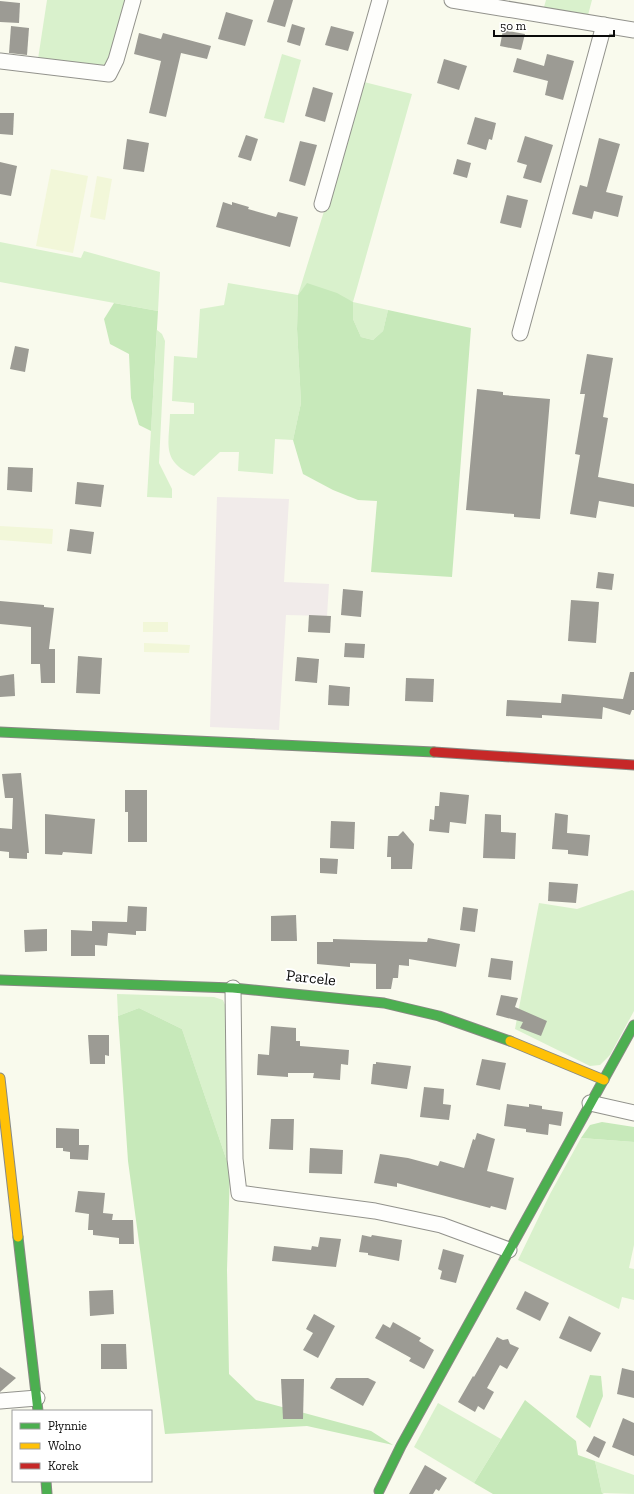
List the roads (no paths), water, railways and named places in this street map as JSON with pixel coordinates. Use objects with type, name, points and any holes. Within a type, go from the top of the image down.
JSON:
[{"type":"street","points":[[0,61],[109,74],[116,60],[133,0]]},
{"type":"street","points":[[322,204],[380,0]]},
{"type":"street","points":[[459,1],[634,30]]},
{"type":"street","points":[[520,333],[601,43],[604,25]]},
{"type":"street","points":[[0,732],[501,756],[634,765]]},
{"type":"street","name":"Parcele","points":[[0,980],[233,988],[384,1003],[439,1016],[488,1032],[604,1080]]},
{"type":"street","points":[[233,988],[235,1159],[239,1193],[374,1211],[441,1225],[509,1250]]},
{"type":"street","points":[[379,1491],[401,1446],[634,1025]]},
{"type":"street","points":[[0,1078],[37,1405],[0,1401]]},
{"type":"street","points":[[590,1103],[634,1113]]},
{"type":"street","points":[[46,1482],[47,1494]]}]
